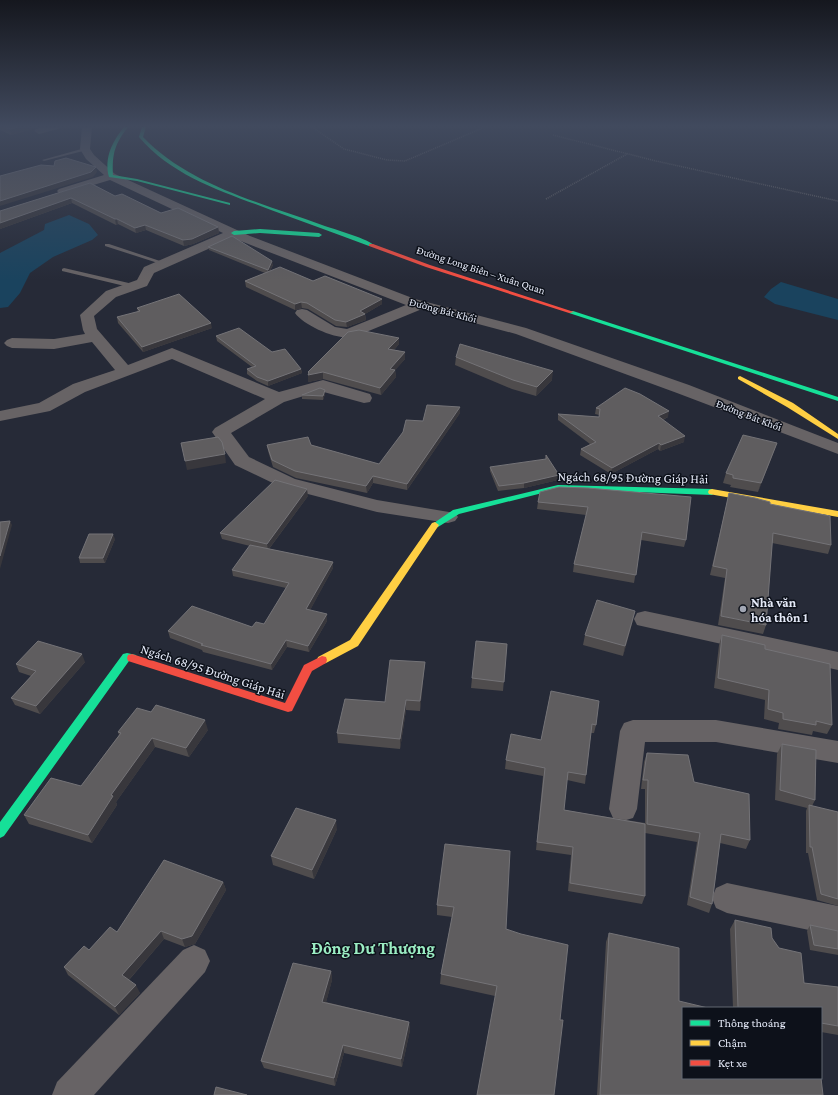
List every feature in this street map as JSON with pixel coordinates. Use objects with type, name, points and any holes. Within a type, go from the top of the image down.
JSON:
[{"type":"main road","points":[[125,178],[138,180],[233,205],[286,214]]},
{"type":"main road","name":"Đường Long Biên – Xuân Quan","points":[[199,178],[286,214],[428,266],[838,399]]},
{"type":"main road","points":[[234,233],[265,231],[348,237]]},
{"type":"main road","points":[[684,348],[793,406],[838,437]]},
{"type":"main road","name":"Ngách 68/95 Đường Giáp Hải","points":[[0,832],[127,657],[288,708],[308,668],[354,643],[435,525],[456,512],[558,487],[708,491],[838,514]]},
{"type":"street","points":[[55,194],[104,178]]},
{"type":"street","name":"Đường Bát Khối","points":[[116,178],[234,233],[420,305],[520,331],[683,389],[838,449]]},
{"type":"street","points":[[125,372],[90,330],[86,315],[111,294],[142,283],[149,270],[234,233]]},
{"type":"street","points":[[302,313],[334,332],[349,334],[420,305]]},
{"type":"street","points":[[12,343],[54,344],[95,337]]},
{"type":"street","points":[[0,416],[44,407],[79,388],[125,372],[172,353],[278,398]]},
{"type":"street","points":[[364,398],[323,386],[278,398],[221,432],[242,461],[288,483],[377,506],[448,517]]},
{"type":"street","points":[[645,619],[838,661]]},
{"type":"street","points":[[623,809],[633,730],[716,731],[838,752]]},
{"type":"street","points":[[727,898],[838,921]]},
{"type":"street","points":[[70,1095],[194,961]]},
{"type":"lane","points":[[107,245],[163,263]]},
{"type":"lane","points":[[64,270],[134,286]]},
{"type":"path","points":[[546,199],[583,178]]},
{"type":"path","points":[[738,178],[838,201]]},
{"type":"water","points":[[69,215],[89,224],[98,235],[92,240],[53,257],[30,273],[20,293],[8,307],[0,308],[0,253],[44,230],[45,224]]},
{"type":"water","points":[[781,282],[838,299],[838,320],[775,304],[764,297],[771,289]]},
{"type":"building","points":[[0,178],[72,178],[0,201]]},
{"type":"building","points":[[90,183],[115,196],[122,194],[161,213],[178,208],[218,227],[192,239],[183,240],[145,225],[135,228],[71,198],[0,223],[0,211]]},
{"type":"building","points":[[232,236],[272,261],[268,270],[208,247]]},
{"type":"building","points":[[280,267],[313,281],[325,276],[382,299],[360,311],[365,314],[346,322],[335,320],[307,303],[301,302],[295,304],[245,281]]},
{"type":"building","points":[[179,294],[211,323],[142,347],[117,317],[140,311],[137,308]]},
{"type":"building","points":[[239,328],[272,352],[285,349],[301,369],[268,381],[257,377],[247,369],[256,366],[216,336]]},
{"type":"building","points":[[359,330],[399,338],[388,349],[405,352],[390,369],[395,370],[380,388],[323,372],[308,375],[308,372],[348,332]]},
{"type":"building","points":[[460,344],[553,371],[537,387],[513,380],[456,357]]},
{"type":"building","points":[[320,388],[325,390],[323,396],[302,395]]},
{"type":"building","points":[[625,388],[640,394],[669,411],[658,416],[685,436],[661,445],[659,443],[612,468],[581,449],[596,442],[558,414],[599,417],[600,409],[596,408]]},
{"type":"building","points":[[427,405],[460,407],[407,484],[373,476],[366,486],[295,471],[272,460],[267,445],[308,437],[311,445],[379,464],[403,432],[406,420],[423,421]]},
{"type":"building","points":[[743,435],[777,443],[761,483],[733,478],[733,475],[726,473]]},
{"type":"building","points":[[218,437],[222,442],[225,454],[185,461],[181,443]]},
{"type":"building","points":[[546,455],[559,475],[524,483],[499,486],[490,467],[546,459]]},
{"type":"building","points":[[275,480],[307,489],[267,544],[220,533]]},
{"type":"building","points":[[559,487],[691,497],[686,540],[642,532],[636,575],[574,564],[588,507],[538,502],[540,492]]},
{"type":"building","points":[[729,493],[770,502],[770,504],[830,516],[831,545],[773,533],[766,625],[721,616],[727,569],[713,566]]},
{"type":"building","points":[[10,521],[0,556],[0,522]]},
{"type":"building","points":[[89,534],[113,534],[103,558],[79,558]]},
{"type":"building","points":[[250,545],[333,562],[306,609],[327,614],[308,646],[286,640],[271,664],[201,645],[203,644],[168,631],[192,606],[252,627],[256,622],[264,624],[289,583],[232,570]]},
{"type":"building","points":[[597,600],[635,611],[625,646],[585,635]]},
{"type":"building","points":[[722,635],[765,645],[765,649],[830,664],[832,725],[816,721],[816,725],[783,719],[783,713],[768,709],[769,690],[718,678]]},
{"type":"building","points":[[38,641],[82,654],[36,706],[11,698],[36,671],[16,664]]},
{"type":"building","points":[[476,641],[507,644],[504,682],[472,678]]},
{"type":"building","points":[[390,660],[425,662],[420,701],[406,700],[400,739],[337,733],[345,699],[385,702]]},
{"type":"building","points":[[551,691],[599,701],[596,725],[592,724],[586,775],[568,772],[564,810],[645,824],[645,896],[570,883],[573,847],[537,842],[545,768],[506,760],[511,734],[541,740]]},
{"type":"building","points":[[156,705],[205,720],[186,748],[152,738],[111,795],[113,796],[88,835],[24,815],[51,778],[81,786],[121,733],[118,732],[137,708],[151,712]]},
{"type":"building","points":[[782,744],[816,750],[815,800],[780,790]]},
{"type":"building","points":[[647,753],[688,755],[694,782],[749,794],[750,840],[721,834],[712,904],[690,897],[700,833],[647,824],[648,780],[643,780]]},
{"type":"building","points":[[809,805],[838,812],[838,899],[821,894],[812,847],[810,847]]},
{"type":"building","points":[[296,808],[336,820],[312,870],[271,856]]},
{"type":"building","points":[[445,844],[510,851],[506,929],[568,945],[560,1020],[563,1020],[554,1095],[477,1095],[497,986],[441,974],[454,907],[437,905]]},
{"type":"building","points":[[164,860],[223,882],[192,936],[182,939],[161,931],[122,975],[136,985],[115,1007],[64,967],[84,946],[89,950],[110,927],[117,932]]},
{"type":"building","points":[[735,920],[771,928],[772,938],[779,948],[801,953],[804,983],[838,987],[838,1026],[822,1023],[822,1007],[738,1007]]},
{"type":"building","points":[[810,925],[838,931],[838,949],[814,945]]},
{"type":"building","points":[[609,933],[679,948],[679,1001],[704,1007],[682,1007],[682,1079],[821,1079],[823,1095],[600,1095]]},
{"type":"building","points":[[293,963],[331,971],[322,1002],[409,1022],[401,1059],[343,1045],[334,1078],[261,1061]]},
{"type":"building","points":[[216,1087],[247,1095],[214,1095]]},
{"type":"traffic: fast","points":[[125,178],[228,204]]},
{"type":"traffic: fast","points":[[197,178],[220,189],[371,245]]},
{"type":"traffic: fast","points":[[234,233],[260,231],[319,235]]},
{"type":"traffic: fast","points":[[571,312],[838,399]]},
{"type":"traffic: fast","points":[[435,525],[456,512],[558,487],[712,492]]},
{"type":"traffic: fast","points":[[0,832],[127,657],[132,658]]},
{"type":"traffic: slow","points":[[740,378],[790,405],[838,437]]},
{"type":"traffic: slow","points":[[712,492],[838,514]]},
{"type":"traffic: slow","points":[[322,660],[354,643],[435,525]]},
{"type":"traffic: jam","points":[[371,245],[428,266],[571,312]]},
{"type":"traffic: jam","points":[[132,658],[288,708],[308,668],[322,660]]},
{"type":"place","name":"Nhà văn hóa thôn 1","points":[[743,609]]},
{"type":"district","name":"Đông Dư Thượng","points":[[373,948]]}]
